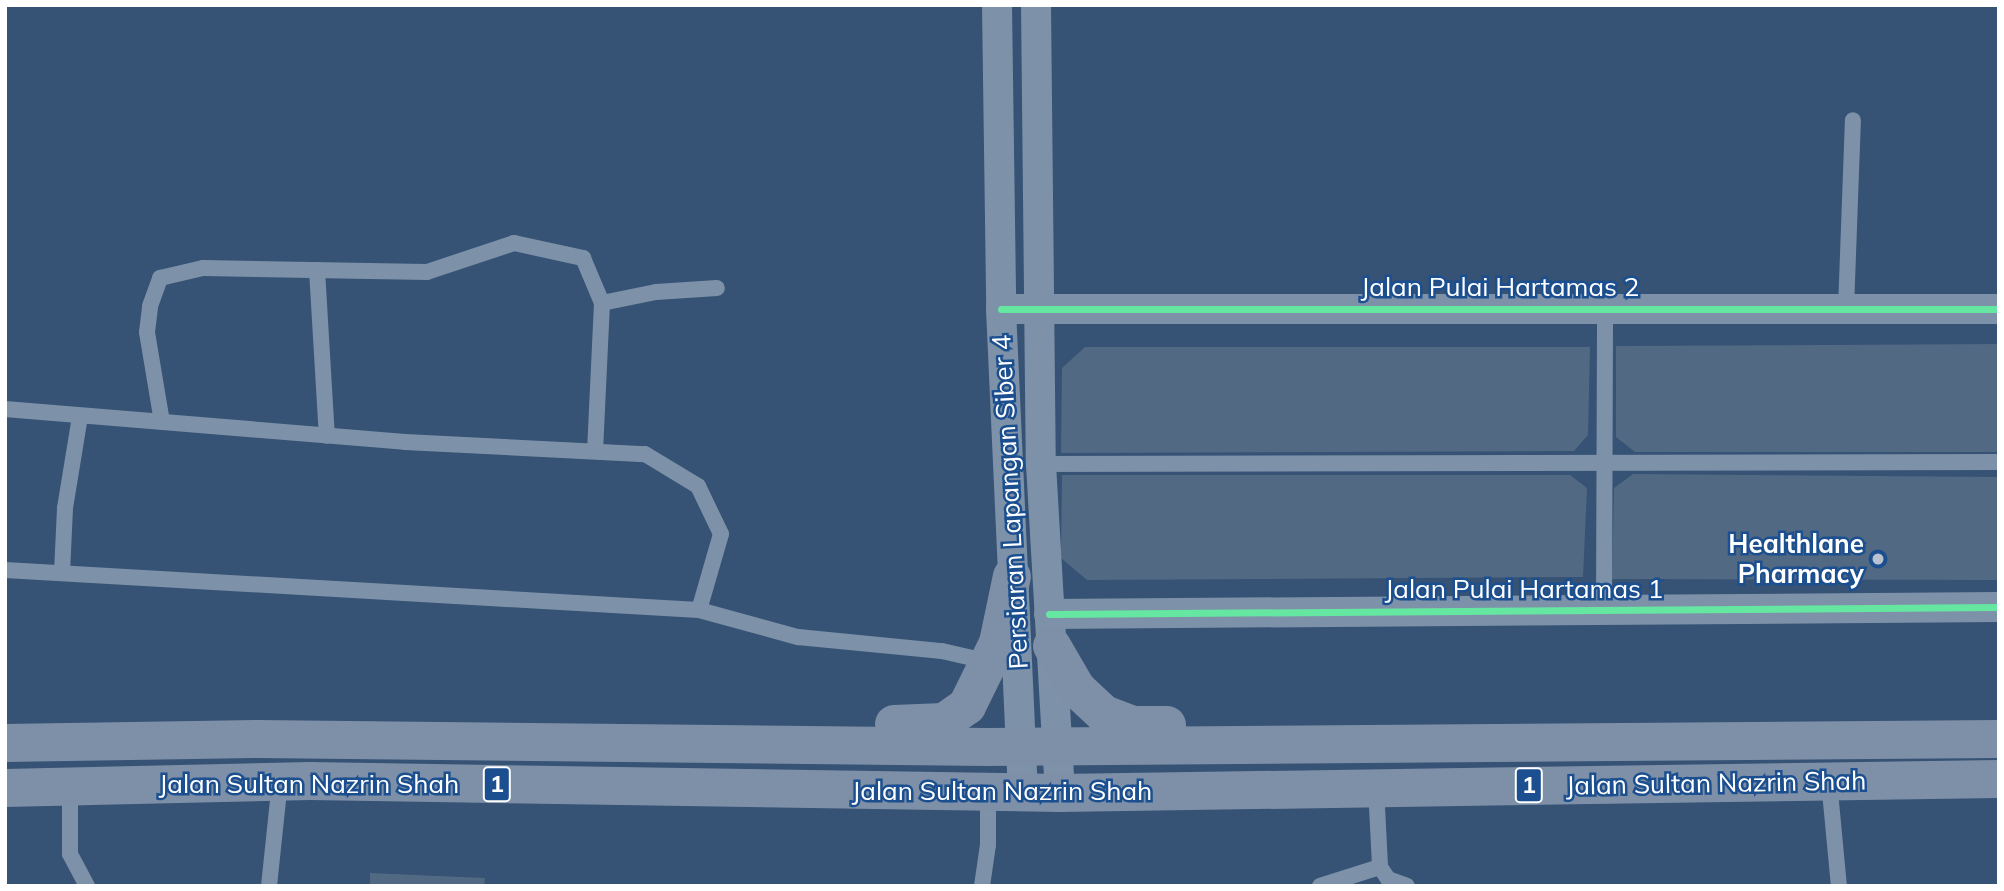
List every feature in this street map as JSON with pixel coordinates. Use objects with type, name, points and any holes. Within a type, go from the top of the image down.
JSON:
[{"type":"highway","points":[[530,741],[601,726],[732,721],[944,722],[967,706],[991,662],[1012,576]]},
{"type":"highway","points":[[1050,630],[1077,689],[1104,714],[1133,725],[1401,724],[1442,741]]},
{"type":"highway","name":"Jalan Sultan Nazrin Shah","points":[[5,743],[257,739],[1040,746],[1998,739]]},
{"type":"highway","name":"Jalan Sultan Nazrin Shah","points":[[5,788],[280,782],[1024,793],[1999,779]]},
{"type":"street","name":"Persiaran Lapangan Siber 4","points":[[997,5],[1001,309],[1012,576],[1040,746]]},
{"type":"street","name":"Persiaran Lapangan Siber 4","points":[[1024,793],[1040,746],[1050,630],[1041,464],[1036,5]]},
{"type":"street","name":"Jalan Pulai Hartamas 2","points":[[1001,309],[1999,309]]},
{"type":"street","name":"Jalan Pulai Hartamas 1","points":[[1050,630],[1604,610],[1999,607]]},
{"type":"lane","points":[[1846,309],[1853,120]]},
{"type":"lane","points":[[162,422],[147,332],[150,306],[160,278],[203,268],[427,272],[514,243],[583,258],[602,303],[595,451]]},
{"type":"lane","points":[[317,270],[327,436]]},
{"type":"lane","points":[[602,303],[656,292],[717,288]]},
{"type":"lane","points":[[1604,610],[1605,308]]},
{"type":"lane","points":[[5,409],[327,436],[645,454],[698,486],[721,534],[699,610]]},
{"type":"lane","points":[[62,572],[65,508],[80,416]]},
{"type":"lane","points":[[1041,464],[1999,462]]},
{"type":"lane","points":[[5,570],[699,610],[798,637],[942,651],[991,662]]},
{"type":"lane","points":[[1829,781],[1839,886]]},
{"type":"lane","points":[[269,886],[280,782]]},
{"type":"lane","points":[[70,787],[70,854],[87,886]]},
{"type":"lane","points":[[1376,788],[1380,867],[1388,879],[1407,886]]},
{"type":"lane","points":[[982,886],[988,845],[1024,793]]},
{"type":"lane","points":[[1320,886],[1380,867]]},
{"type":"building","points":[[1999,344],[1999,452],[1635,452],[1616,437],[1616,346]]},
{"type":"building","points":[[1085,347],[1590,347],[1588,435],[1574,451],[1061,453],[1062,368]]},
{"type":"building","points":[[1633,474],[1999,477],[1999,580],[1612,579],[1614,488]]},
{"type":"building","points":[[1062,475],[1570,475],[1587,488],[1583,577],[1087,580],[1061,558]]},
{"type":"building","points":[[370,873],[485,878],[484,886],[370,886]]},
{"type":"cycle path","points":[[1001,309],[1999,309]]},
{"type":"cycle path","points":[[1049,614],[1999,607]]},
{"type":"place","name":"Healthlane Pharmacy","points":[[1878,559]]}]
